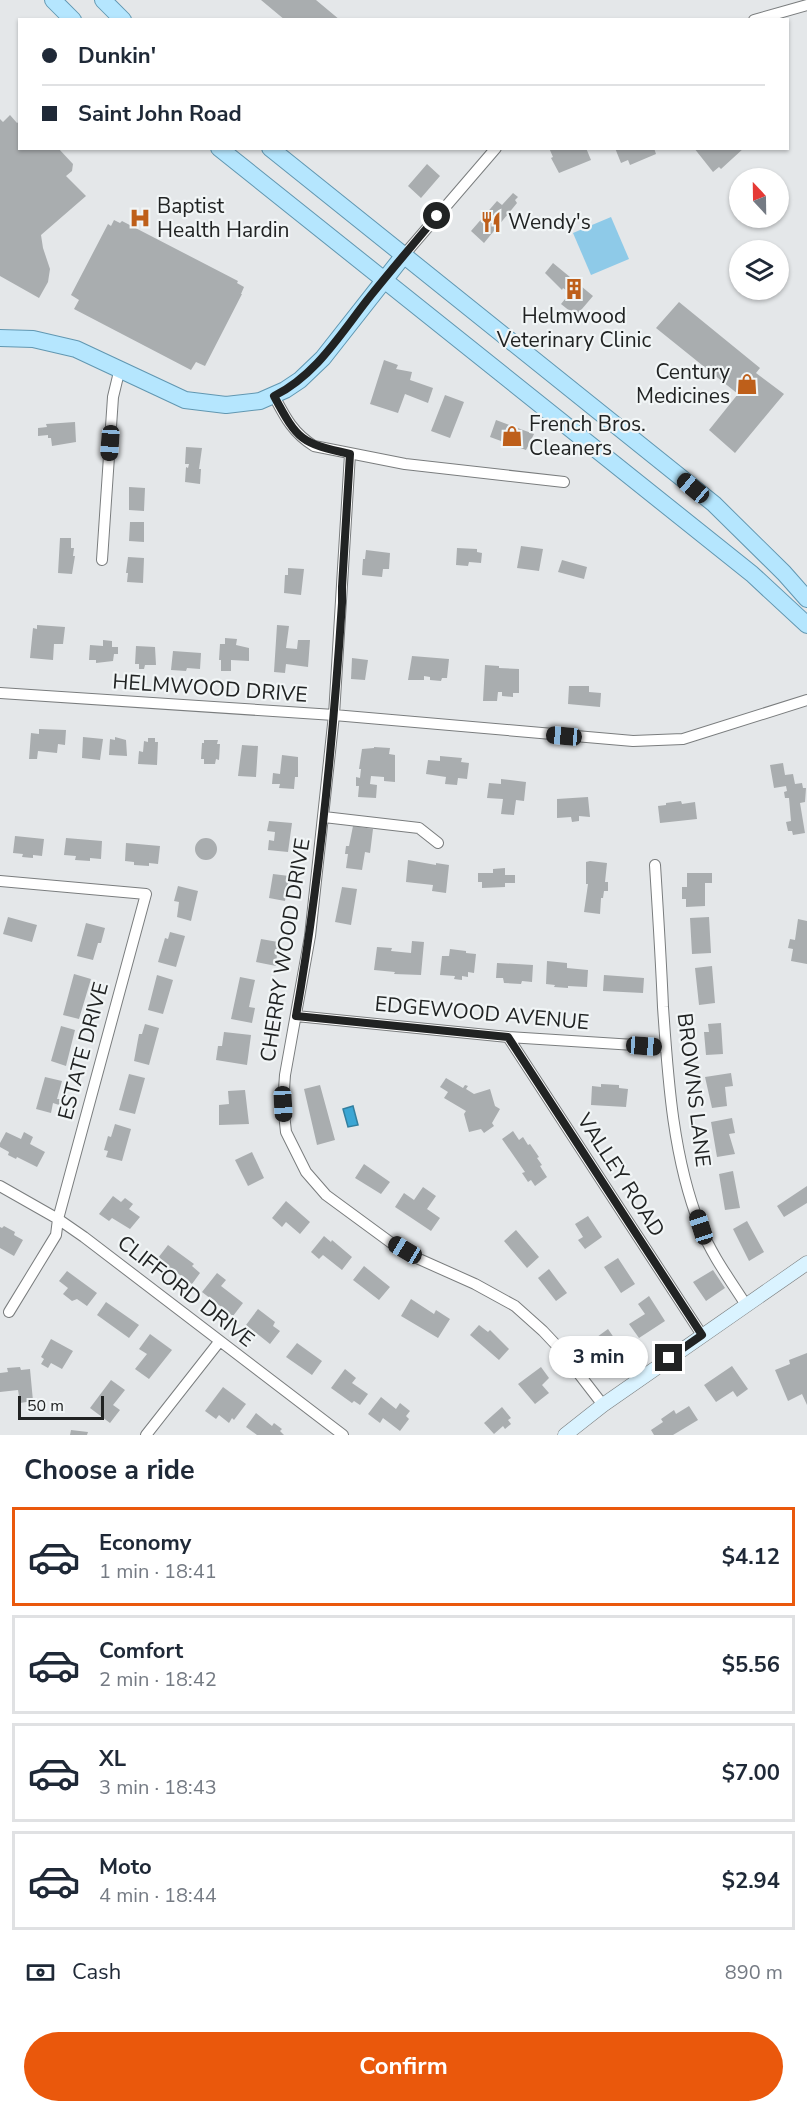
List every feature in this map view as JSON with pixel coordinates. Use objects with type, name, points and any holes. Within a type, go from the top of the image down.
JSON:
[{"type":"main road","points":[[53,0],[71,18]]},
{"type":"main road","points":[[103,0],[121,18]]},
{"type":"main road","points":[[222,150],[752,574],[807,625]]},
{"type":"main road","points":[[273,150],[714,504],[807,599]]},
{"type":"main road","points":[[0,338],[33,339],[76,349],[173,395],[200,403],[226,405],[260,401],[300,381],[323,358],[404,255]]},
{"type":"street","points":[[761,18],[807,5]]},
{"type":"street","points":[[404,255],[494,150]]},
{"type":"street","points":[[102,560],[113,397],[120,368]]},
{"type":"street","points":[[274,396],[286,418],[301,438],[314,446],[405,464],[564,482]]},
{"type":"street","name":"CHERRY WOOD DRIVE","points":[[350,454],[334,715],[324,817],[310,936],[285,1075],[283,1117],[291,1146],[306,1172],[326,1195],[390,1242],[419,1259],[475,1284],[515,1306],[559,1348],[603,1405]]},
{"type":"street","name":"HELMWOOD DRIVE","points":[[0,693],[334,715],[610,740],[683,739],[807,699]]},
{"type":"street","points":[[324,817],[419,828],[438,843]]},
{"type":"street","name":"BROWNS LANE","points":[[655,865],[666,1047],[673,1109],[689,1191],[710,1247],[746,1305]]},
{"type":"street","name":"ESTATE DRIVE","points":[[0,881],[146,894],[58,1219],[57,1235],[9,1312]]},
{"type":"street","name":"EDGEWOOD AVENUE","points":[[296,1016],[508,1037],[666,1047]]},
{"type":"street","name":"VALLEY ROAD","points":[[508,1037],[702,1335]]},
{"type":"street","name":"CLIFFORD DRIVE","points":[[0,1186],[58,1219],[342,1435]]},
{"type":"street","points":[[567,1434],[603,1405],[807,1263]]},
{"type":"street","points":[[146,1435],[219,1342]]},
{"type":"shaded area","points":[[611,217],[629,259],[591,275],[573,233]]},
{"type":"shaded area","points":[[353,1106],[358,1125],[348,1127],[343,1109]]},
{"type":"building","points":[[261,0],[316,0],[338,18],[283,18]]},
{"type":"building","points":[[10,115],[18,122],[18,150],[60,150],[73,164],[72,171],[66,176],[86,196],[41,235],[50,269],[48,282],[39,298],[0,276],[0,119],[3,122]]},
{"type":"building","points":[[550,150],[587,150],[591,160],[559,173],[551,158],[553,157]]},
{"type":"building","points":[[616,150],[655,150],[656,154],[630,165],[628,160],[621,163]]},
{"type":"building","points":[[696,150],[742,150],[721,169],[719,167],[713,172]]},
{"type":"building","points":[[427,164],[440,176],[421,198],[408,186]]},
{"type":"building","name":"Wendy's","points":[[513,193],[518,197],[515,200],[517,203],[484,243],[471,231],[497,201],[502,205]]},
{"type":"building","points":[[114,220],[120,223],[122,221],[238,281],[237,283],[244,287],[205,366],[196,362],[191,370],[74,309],[79,300],[71,295],[108,224],[111,226]]},
{"type":"building","name":"Helmwood Veterinary Clinic","points":[[553,263],[593,296],[576,316],[561,304],[570,293],[563,288],[562,290],[545,273]]},
{"type":"building","name":"Century Medicines","points":[[679,302],[760,368],[756,373],[784,394],[735,453],[709,430],[738,394],[656,328]]},
{"type":"building","points":[[384,360],[398,365],[396,369],[412,372],[410,380],[433,388],[428,403],[405,394],[398,413],[370,404]]},
{"type":"building","points":[[445,395],[464,402],[450,438],[431,431]]},
{"type":"building","name":"French Bros. Cleaners","points":[[496,420],[534,434],[526,450],[490,437]]},
{"type":"building","points":[[75,422],[76,442],[52,446],[48,435],[38,436],[38,428],[47,427],[46,424]]},
{"type":"building","points":[[186,447],[202,448],[199,469],[201,469],[200,484],[185,482],[186,467],[188,468],[189,464],[185,464]]},
{"type":"building","points":[[129,487],[145,488],[144,511],[129,510]]},
{"type":"building","points":[[130,522],[144,522],[144,542],[129,541]]},
{"type":"building","points":[[60,538],[71,538],[71,548],[74,548],[73,556],[75,556],[72,574],[58,573]]},
{"type":"building","points":[[521,546],[543,549],[539,571],[517,568]]},
{"type":"building","points":[[457,548],[477,549],[477,552],[482,553],[481,563],[469,562],[468,566],[456,565]]},
{"type":"building","points":[[366,550],[390,553],[389,569],[383,569],[382,577],[362,575]]},
{"type":"building","points":[[128,557],[144,558],[143,583],[127,582]]},
{"type":"building","points":[[562,560],[587,567],[584,579],[558,572]]},
{"type":"building","points":[[288,568],[304,569],[301,595],[284,593],[285,575],[288,575]]},
{"type":"building","points":[[37,625],[65,627],[63,644],[54,644],[53,660],[30,658],[33,628],[37,629]]},
{"type":"building","points":[[277,625],[289,626],[286,648],[297,649],[298,640],[310,640],[308,667],[286,664],[285,673],[274,672]]},
{"type":"building","points":[[225,638],[237,639],[236,645],[249,648],[249,661],[231,660],[231,671],[221,671],[221,660],[219,660],[220,644],[225,644]]},
{"type":"building","points":[[103,640],[112,641],[112,647],[118,647],[118,654],[114,654],[113,661],[96,663],[96,660],[89,660],[90,645],[103,646]]},
{"type":"building","points":[[136,646],[155,647],[156,665],[145,665],[144,669],[139,669],[139,664],[135,664]]},
{"type":"building","points":[[173,651],[201,653],[200,669],[171,670]]},
{"type":"building","points":[[412,656],[449,659],[447,678],[442,678],[441,681],[430,680],[430,677],[424,676],[424,680],[408,680]]},
{"type":"building","points":[[352,658],[368,660],[365,680],[351,679]]},
{"type":"building","points":[[485,665],[519,669],[519,693],[513,693],[513,697],[502,696],[502,692],[498,692],[497,701],[483,701]]},
{"type":"building","points":[[569,686],[589,686],[589,692],[601,693],[600,707],[568,704]]},
{"type":"building","points":[[39,729],[66,730],[65,745],[58,744],[57,753],[38,751],[37,759],[29,759],[31,733],[39,734]]},
{"type":"building","points":[[83,737],[103,739],[100,760],[82,758]]},
{"type":"building","points":[[115,737],[126,740],[127,756],[109,755],[110,739],[115,740]]},
{"type":"building","points":[[148,738],[155,738],[155,742],[158,742],[157,765],[138,764],[139,751],[143,752],[144,741],[148,742]]},
{"type":"building","points":[[204,740],[218,740],[217,744],[220,744],[219,760],[216,759],[215,764],[204,764],[204,759],[201,759]]},
{"type":"building","points":[[242,745],[258,746],[256,777],[238,776]]},
{"type":"building","points":[[390,748],[389,754],[395,755],[395,782],[384,781],[384,777],[371,776],[370,784],[377,785],[376,798],[358,797],[359,786],[356,786],[356,777],[360,778],[362,749]]},
{"type":"building","points":[[282,755],[298,757],[298,777],[295,777],[294,789],[279,788],[280,784],[272,784],[273,773],[280,774]]},
{"type":"building","points":[[440,756],[462,758],[461,762],[469,763],[467,779],[458,778],[457,785],[445,784],[446,777],[426,774],[428,760],[440,761]]},
{"type":"building","points":[[783,763],[785,775],[793,774],[795,784],[802,783],[803,788],[806,788],[805,802],[800,803],[805,833],[793,835],[792,831],[788,831],[786,822],[791,821],[789,798],[785,798],[784,792],[787,791],[786,786],[774,788],[770,765]]},
{"type":"building","points":[[501,779],[526,782],[524,801],[516,800],[514,815],[501,814],[503,799],[487,798],[489,783],[501,784]]},
{"type":"building","points":[[588,797],[590,817],[579,816],[579,821],[572,822],[571,817],[557,818],[557,799]]},
{"type":"building","points":[[681,801],[682,804],[695,802],[697,819],[660,823],[658,806]]},
{"type":"building","points":[[269,821],[292,823],[288,852],[268,850],[269,840],[274,841],[275,832],[267,831]]},
{"type":"building","points":[[353,826],[373,829],[370,853],[365,852],[362,870],[346,868],[348,854],[345,854],[346,846],[349,846]]},
{"type":"building","points":[[15,836],[44,839],[42,856],[22,857],[23,854],[13,853]]},
{"type":"building","points":[[66,838],[102,841],[101,859],[75,860],[76,856],[64,855]]},
{"type":"building","points":[[206,838],[214,841],[217,849],[214,857],[206,860],[198,857],[195,849],[198,841]]},
{"type":"building","points":[[126,843],[160,846],[158,864],[134,865],[134,862],[125,861]]},
{"type":"building","points":[[408,860],[449,865],[446,893],[432,891],[433,885],[406,882]]},
{"type":"building","points":[[586,862],[607,863],[605,882],[608,882],[608,891],[604,891],[603,898],[601,898],[600,914],[584,912],[588,884],[586,884]]},
{"type":"building","points":[[505,868],[505,875],[515,875],[515,883],[505,883],[505,887],[482,888],[482,882],[478,882],[478,873],[493,873],[493,869]]},
{"type":"building","points":[[687,873],[712,873],[712,883],[705,883],[705,906],[686,907],[686,899],[682,899],[682,887],[687,887]]},
{"type":"building","points":[[273,874],[289,876],[285,901],[269,898]]},
{"type":"building","points":[[178,886],[198,891],[191,921],[177,917],[179,902],[174,901]]},
{"type":"building","points":[[342,887],[357,889],[351,925],[335,922]]},
{"type":"building","points":[[8,917],[37,925],[32,942],[3,934]]},
{"type":"building","points":[[709,917],[711,953],[692,954],[690,918]]},
{"type":"building","points":[[798,919],[807,921],[807,964],[791,961],[793,949],[788,948],[790,939],[795,940]]},
{"type":"building","points":[[86,923],[105,928],[93,960],[77,956]]},
{"type":"building","points":[[170,932],[185,936],[176,967],[158,962],[165,938],[168,939]]},
{"type":"building","points":[[261,939],[278,942],[276,966],[256,962]]},
{"type":"building","points":[[412,941],[424,942],[421,975],[394,974],[395,972],[374,970],[377,947],[411,953]]},
{"type":"building","points":[[450,949],[476,954],[474,973],[468,972],[468,977],[462,976],[462,980],[454,979],[455,976],[440,975],[442,956],[449,956]]},
{"type":"building","points":[[547,961],[567,963],[567,968],[588,970],[587,987],[554,987],[555,985],[546,984]]},
{"type":"building","points":[[497,963],[533,965],[532,982],[504,983],[503,978],[496,978]]},
{"type":"building","points":[[712,966],[715,1003],[699,1005],[695,968]]},
{"type":"building","points":[[74,974],[91,979],[79,1019],[63,1015]]},
{"type":"building","points":[[157,975],[173,980],[163,1014],[148,1010]]},
{"type":"building","points":[[604,975],[644,978],[643,993],[603,991]]},
{"type":"building","points":[[240,977],[255,980],[249,1007],[255,1008],[252,1023],[231,1019]]},
{"type":"building","points":[[721,1023],[723,1054],[706,1055],[704,1032],[709,1032],[708,1024]]},
{"type":"building","points":[[145,1024],[159,1028],[149,1065],[134,1061],[139,1034],[142,1034]]},
{"type":"building","points":[[61,1026],[75,1030],[66,1066],[51,1061]]},
{"type":"building","points":[[224,1032],[251,1035],[247,1065],[216,1060],[218,1046],[222,1046]]},
{"type":"building","points":[[731,1073],[733,1086],[725,1087],[727,1106],[712,1108],[705,1077]]},
{"type":"building","points":[[129,1074],[145,1078],[135,1114],[119,1110]]},
{"type":"building","points":[[45,1077],[62,1081],[57,1099],[60,1099],[59,1105],[53,1103],[51,1113],[36,1109]]},
{"type":"building","points":[[446,1078],[463,1088],[465,1085],[468,1086],[466,1089],[474,1094],[490,1089],[495,1106],[500,1109],[492,1123],[494,1126],[484,1133],[481,1129],[469,1132],[464,1114],[466,1111],[444,1098],[448,1092],[440,1087]]},
{"type":"building","points":[[601,1084],[619,1085],[619,1088],[628,1089],[626,1107],[591,1105],[592,1086],[601,1087]]},
{"type":"building","points":[[320,1085],[335,1140],[317,1145],[304,1089]]},
{"type":"building","points":[[245,1090],[249,1124],[219,1125],[219,1105],[229,1104],[228,1091]]},
{"type":"building","points":[[732,1118],[735,1133],[729,1134],[735,1154],[717,1157],[711,1122]]},
{"type":"building","points":[[115,1124],[131,1129],[122,1161],[106,1157],[108,1151],[104,1150]]},
{"type":"building","points":[[513,1131],[519,1140],[523,1137],[528,1145],[530,1144],[539,1157],[537,1158],[542,1165],[540,1166],[547,1177],[535,1186],[531,1180],[528,1182],[522,1173],[525,1172],[502,1139]]},
{"type":"building","points":[[6,1132],[21,1139],[24,1132],[33,1137],[30,1144],[45,1152],[37,1167],[8,1155],[9,1152],[0,1147]]},
{"type":"building","points":[[252,1152],[264,1178],[248,1186],[235,1160]]},
{"type":"building","points":[[364,1164],[390,1182],[381,1194],[355,1178]]},
{"type":"building","points":[[733,1171],[740,1208],[725,1210],[719,1174]]},
{"type":"building","points":[[807,1186],[807,1203],[784,1217],[777,1206]]},
{"type":"building","points":[[423,1187],[436,1196],[427,1209],[440,1218],[431,1231],[395,1207],[404,1193],[414,1200]]},
{"type":"building","points":[[113,1196],[121,1202],[125,1198],[133,1204],[129,1209],[140,1217],[130,1229],[112,1218],[109,1221],[99,1214]]},
{"type":"building","points":[[286,1201],[310,1222],[300,1234],[286,1222],[282,1227],[272,1218]]},
{"type":"building","points":[[588,1216],[602,1237],[585,1249],[578,1240],[583,1237],[575,1224]]},
{"type":"building","points":[[747,1221],[764,1252],[749,1261],[733,1229]]},
{"type":"building","points":[[4,1226],[23,1240],[14,1256],[0,1248],[0,1227]]},
{"type":"building","points":[[516,1230],[539,1257],[527,1268],[504,1241]]},
{"type":"building","points":[[324,1236],[352,1257],[342,1270],[323,1255],[319,1259],[311,1252]]},
{"type":"building","points":[[168,1245],[194,1264],[192,1266],[200,1273],[192,1284],[176,1272],[173,1275],[165,1269],[167,1266],[158,1258]]},
{"type":"building","points":[[618,1258],[635,1284],[621,1293],[604,1267]]},
{"type":"building","points":[[364,1266],[390,1287],[379,1300],[353,1280]]},
{"type":"building","points":[[549,1269],[567,1293],[556,1301],[538,1278]]},
{"type":"building","points":[[713,1270],[725,1288],[706,1301],[693,1282]]},
{"type":"building","points":[[67,1271],[97,1293],[87,1306],[77,1299],[72,1301],[63,1294],[68,1288],[59,1281]]},
{"type":"building","points":[[217,1273],[226,1280],[221,1286],[243,1303],[233,1316],[202,1292]]},
{"type":"building","points":[[649,1296],[665,1321],[639,1338],[629,1324],[645,1314],[638,1304]]},
{"type":"building","points":[[411,1299],[434,1314],[436,1310],[450,1319],[438,1338],[401,1316]]},
{"type":"building","points":[[106,1302],[139,1325],[129,1338],[97,1315]]},
{"type":"building","points":[[258,1309],[275,1322],[273,1326],[280,1331],[270,1344],[246,1325]]},
{"type":"building","points":[[479,1325],[488,1332],[490,1330],[509,1349],[499,1360],[470,1335]]},
{"type":"building","points":[[608,1329],[621,1348],[610,1355],[612,1358],[602,1364],[600,1361],[594,1365],[586,1353],[601,1343],[597,1337]]},
{"type":"building","points":[[150,1334],[172,1350],[149,1379],[135,1369],[147,1354],[139,1349]]},
{"type":"building","points":[[51,1339],[73,1351],[62,1369],[51,1363],[48,1368],[41,1364],[44,1359],[41,1357]]},
{"type":"building","points":[[297,1343],[322,1361],[312,1375],[286,1357]]},
{"type":"building","points":[[807,1353],[807,1405],[802,1394],[788,1401],[775,1370],[790,1364],[789,1360]]},
{"type":"building","points":[[732,1366],[748,1389],[737,1397],[733,1391],[716,1402],[704,1385]]},
{"type":"building","points":[[20,1367],[21,1370],[30,1369],[33,1401],[20,1403],[18,1390],[0,1392],[0,1373],[8,1372],[7,1368]]},
{"type":"building","points":[[541,1367],[549,1378],[542,1385],[549,1393],[535,1404],[518,1384]]},
{"type":"building","points":[[345,1369],[356,1378],[352,1383],[368,1394],[360,1405],[354,1401],[352,1403],[331,1388]]},
{"type":"building","points":[[111,1380],[125,1390],[113,1405],[120,1410],[110,1423],[90,1408]]},
{"type":"building","points":[[223,1387],[246,1404],[229,1423],[219,1415],[216,1419],[205,1411]]},
{"type":"building","points":[[381,1397],[396,1409],[400,1403],[410,1411],[406,1416],[409,1419],[400,1431],[383,1418],[380,1423],[368,1414]]},
{"type":"building","points":[[689,1406],[698,1420],[673,1435],[654,1435],[651,1430],[663,1422],[661,1419],[674,1410],[676,1414]]},
{"type":"building","points":[[502,1407],[511,1418],[508,1420],[511,1424],[505,1429],[503,1426],[494,1434],[484,1423]]},
{"type":"building","points":[[256,1413],[272,1426],[274,1423],[282,1429],[280,1431],[284,1435],[257,1435],[246,1427]]},
{"type":"building","points":[[71,1430],[88,1432],[87,1435],[70,1435]]},
{"type":"place","name":"Baptist Health Hardin","points":[[140,218]]},
{"type":"place","name":"Wendy's","points":[[491,222]]},
{"type":"place","name":"Helmwood Veterinary Clinic","points":[[574,289]]},
{"type":"place","name":"Century Medicines","points":[[747,384]]},
{"type":"place","name":"French Bros. Cleaners","points":[[512,436]]},
{"type":"route","points":[[437,216],[371,295],[323,358],[300,381],[274,396],[286,418],[301,438],[314,446],[350,454],[334,715],[310,936],[296,1016],[508,1037],[702,1335],[669,1358]]}]
